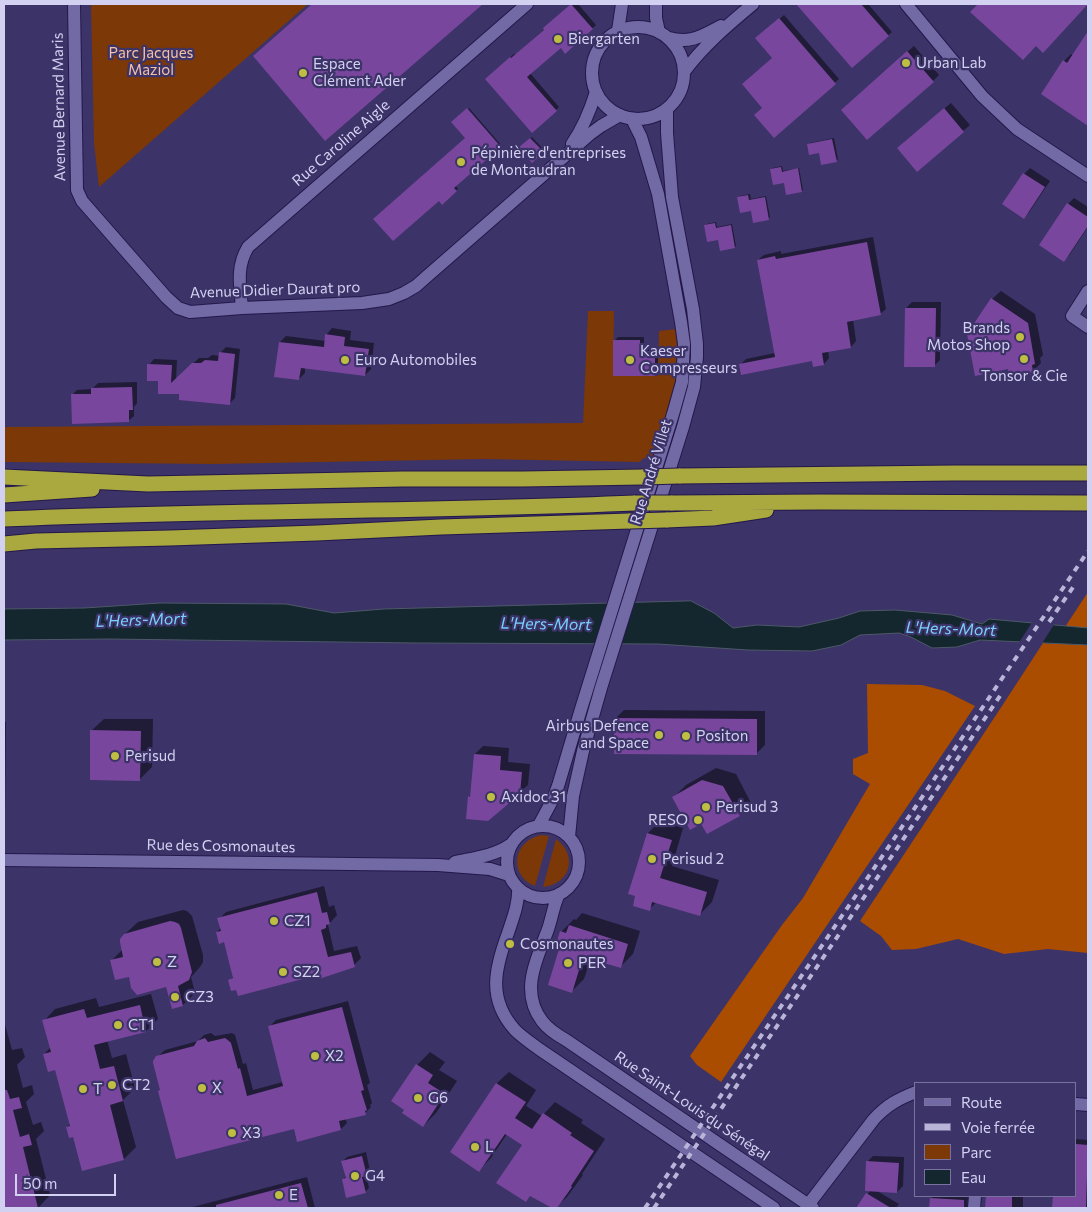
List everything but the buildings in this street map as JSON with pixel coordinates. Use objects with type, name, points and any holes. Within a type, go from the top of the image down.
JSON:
[{"type":"highway","points":[[4,495],[148,484],[643,476],[1088,473]]},
{"type":"highway","points":[[4,477],[148,484]]},
{"type":"highway","points":[[4,544],[712,518],[820,502]]},
{"type":"highway","points":[[4,519],[671,503],[1088,503]]},
{"type":"street","name":"Avenue Bernard Maris","points":[[74,4],[77,190],[82,201],[166,297]]},
{"type":"street","name":"Rue Caroline Aigle","points":[[242,308],[240,264],[248,247],[527,4]]},
{"type":"street","points":[[621,30],[622,4]]},
{"type":"street","points":[[656,4],[656,18],[664,35],[675,45],[680,53],[683,62],[683,82],[680,92],[667,109],[650,118],[626,117],[610,110],[602,102],[593,82],[593,62],[602,44],[609,37],[621,30],[642,27],[664,35],[677,40],[690,40],[734,19]]},
{"type":"street","points":[[684,72],[695,58],[734,19],[753,4]]},
{"type":"street","points":[[906,4],[982,96],[1017,129],[1088,176]]},
{"type":"street","points":[[557,164],[579,133],[596,92]]},
{"type":"street","name":"Rue André Villet","points":[[569,837],[572,804],[583,751],[694,387],[697,357],[696,330],[672,197],[667,109]]},
{"type":"street","points":[[557,164],[601,126],[626,117]]},
{"type":"street","name":"Rue André Villet","points":[[539,826],[558,786],[682,382],[684,344],[658,194],[641,137],[626,117]]},
{"type":"street","name":"Avenue Didier Daurat pro","points":[[166,297],[178,308],[190,312],[362,303],[389,299],[416,286],[557,164]]},
{"type":"street","points":[[1088,292],[1072,316],[1088,327]]},
{"type":"street","points":[[539,826],[556,828],[569,837],[575,846],[578,856],[578,867],[575,877],[569,886],[559,894],[548,898],[536,898],[518,888],[509,875],[507,865],[507,855],[510,845],[515,838],[530,828],[539,826]]},
{"type":"street","name":"Rue des Cosmonautes","points":[[438,865],[489,856],[510,845]]},
{"type":"street","name":"Rue des Cosmonautes","points":[[4,860],[438,865],[490,869],[509,875]]},
{"type":"street","points":[[518,888],[515,913],[496,970],[496,994],[506,1018],[521,1035],[539,1049],[774,1208]]},
{"type":"street","name":"Rue Saint-Louis du Sénégal","points":[[559,894],[554,903],[549,925],[531,980],[532,1002],[542,1022],[552,1031],[810,1206]]},
{"type":"street","points":[[810,1206],[882,1110],[891,1103],[914,1093]]},
{"type":"green space","name":"Parc Jacques Maziol","points":[[91,4],[308,4],[99,187],[94,143]]},
{"type":"green space","points":[[588,311],[614,311],[613,376],[658,376],[659,331],[677,329],[678,369],[676,387],[659,445],[655,446],[653,456],[642,459],[640,462],[484,459],[213,464],[4,462],[4,427],[583,423]]},
{"type":"green space","points":[[541,835],[549,836],[535,886],[526,881],[521,874],[517,859],[524,844],[532,838]]},
{"type":"green space","points":[[556,839],[567,853],[569,860],[568,868],[560,880],[552,885],[543,887]]},
{"type":"shaded area","points":[[1088,592],[1088,628],[1065,627]]},
{"type":"shaded area","points":[[1043,643],[1088,645],[1088,953],[1048,949],[1004,954],[958,939],[916,949],[892,950],[881,936],[860,921]]},
{"type":"shaded area","points":[[867,684],[922,685],[945,691],[975,706],[721,1082],[697,1065],[690,1056],[803,898],[870,784],[853,774],[853,759],[868,753]]},
{"type":"water","name":"L'Hers-Mort","points":[[691,601],[714,613],[733,628],[757,625],[799,627],[860,611],[895,610],[952,615],[982,624],[989,619],[1088,628],[1088,645],[980,640],[957,647],[932,648],[899,633],[860,635],[841,645],[812,651],[748,650],[658,644],[109,639],[4,640],[4,609],[84,608],[160,603],[286,604],[334,613],[384,609]]},
{"type":"pier","points":[[1033,621],[1055,623],[1041,645],[1018,644]]},
{"type":"railway","points":[[645,1208],[1088,551]]},
{"type":"railway","points":[[1049,622],[1076,583]]},
{"type":"railway","points":[[654,1208],[1002,693]]},
{"type":"place","name":"Biergarten","points":[[558,39]]},
{"type":"place","name":"Urban Lab","points":[[906,63]]},
{"type":"place","name":"Espace Clément Ader","points":[[303,73]]},
{"type":"place","name":"Pépinière d'entreprises de Montaudran","points":[[461,162]]},
{"type":"place","name":"Brands Motos Shop","points":[[1020,337]]},
{"type":"place","name":"Tonsor & Cie","points":[[1024,359]]},
{"type":"place","name":"Euro Automobiles","points":[[345,360]]},
{"type":"place","name":"Kaeser Compresseurs","points":[[630,360]]},
{"type":"place","name":"Airbus Defence and Space","points":[[659,735]]},
{"type":"place","name":"Positon","points":[[686,736]]},
{"type":"place","name":"Perisud","points":[[115,756]]},
{"type":"place","name":"Axidoc 31","points":[[491,797]]},
{"type":"place","name":"Perisud 3","points":[[706,807]]},
{"type":"place","name":"RESO","points":[[698,820]]},
{"type":"place","name":"Perisud 2","points":[[652,859]]},
{"type":"place","name":"CZ1","points":[[274,921]]},
{"type":"place","name":"Cosmonautes","points":[[510,944]]},
{"type":"place","name":"Z","points":[[157,962]]},
{"type":"place","name":"PER","points":[[568,963]]},
{"type":"place","name":"SZ2","points":[[283,972]]},
{"type":"place","name":"CZ3","points":[[175,997]]},
{"type":"place","name":"CT1","points":[[118,1025]]},
{"type":"place","name":"X2","points":[[315,1056]]},
{"type":"place","name":"CT2","points":[[112,1085]]},
{"type":"place","name":"X","points":[[202,1088]]},
{"type":"place","name":"T","points":[[83,1089]]},
{"type":"place","name":"G6","points":[[418,1098]]},
{"type":"place","name":"X3","points":[[232,1133]]},
{"type":"place","name":"L","points":[[475,1147]]},
{"type":"place","name":"G4","points":[[355,1176]]},
{"type":"place","name":"E","points":[[279,1195]]}]
